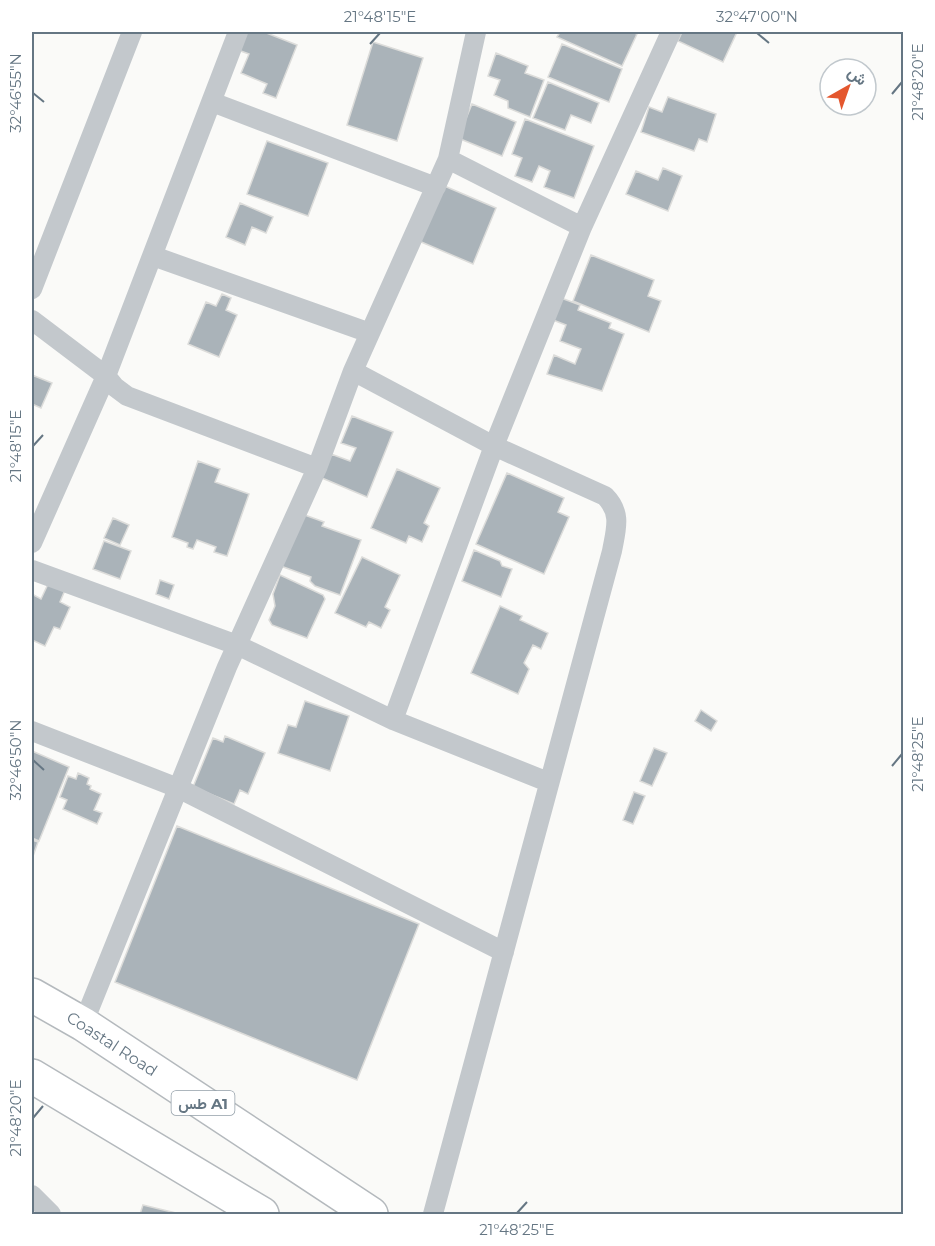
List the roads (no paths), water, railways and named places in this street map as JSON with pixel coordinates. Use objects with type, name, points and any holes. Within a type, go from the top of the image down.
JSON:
[{"type":"highway","name":"Coastal Road","points":[[32,995],[83,1024],[371,1215]]},
{"type":"highway","points":[[32,1077],[262,1215]]},
{"type":"street","points":[[32,289],[132,32]]},
{"type":"street","points":[[83,1024],[237,645],[317,468],[353,372],[447,159],[477,32]]},
{"type":"street","points":[[393,720],[494,446],[582,227],[671,32]]},
{"type":"street","points":[[32,543],[106,376],[212,102],[234,34]]},
{"type":"street","points":[[212,102],[435,187]]},
{"type":"street","points":[[447,159],[582,227]]},
{"type":"street","points":[[153,256],[370,333]]},
{"type":"street","points":[[32,320],[106,376],[127,396],[317,468]]},
{"type":"street","points":[[353,372],[494,446],[605,496],[614,505],[618,519],[612,551],[433,1215]]},
{"type":"street","points":[[32,570],[237,645],[393,720],[548,782]]},
{"type":"street","points":[[32,731],[178,788],[504,952]]},
{"type":"street","points":[[32,1195],[51,1215]]}]
